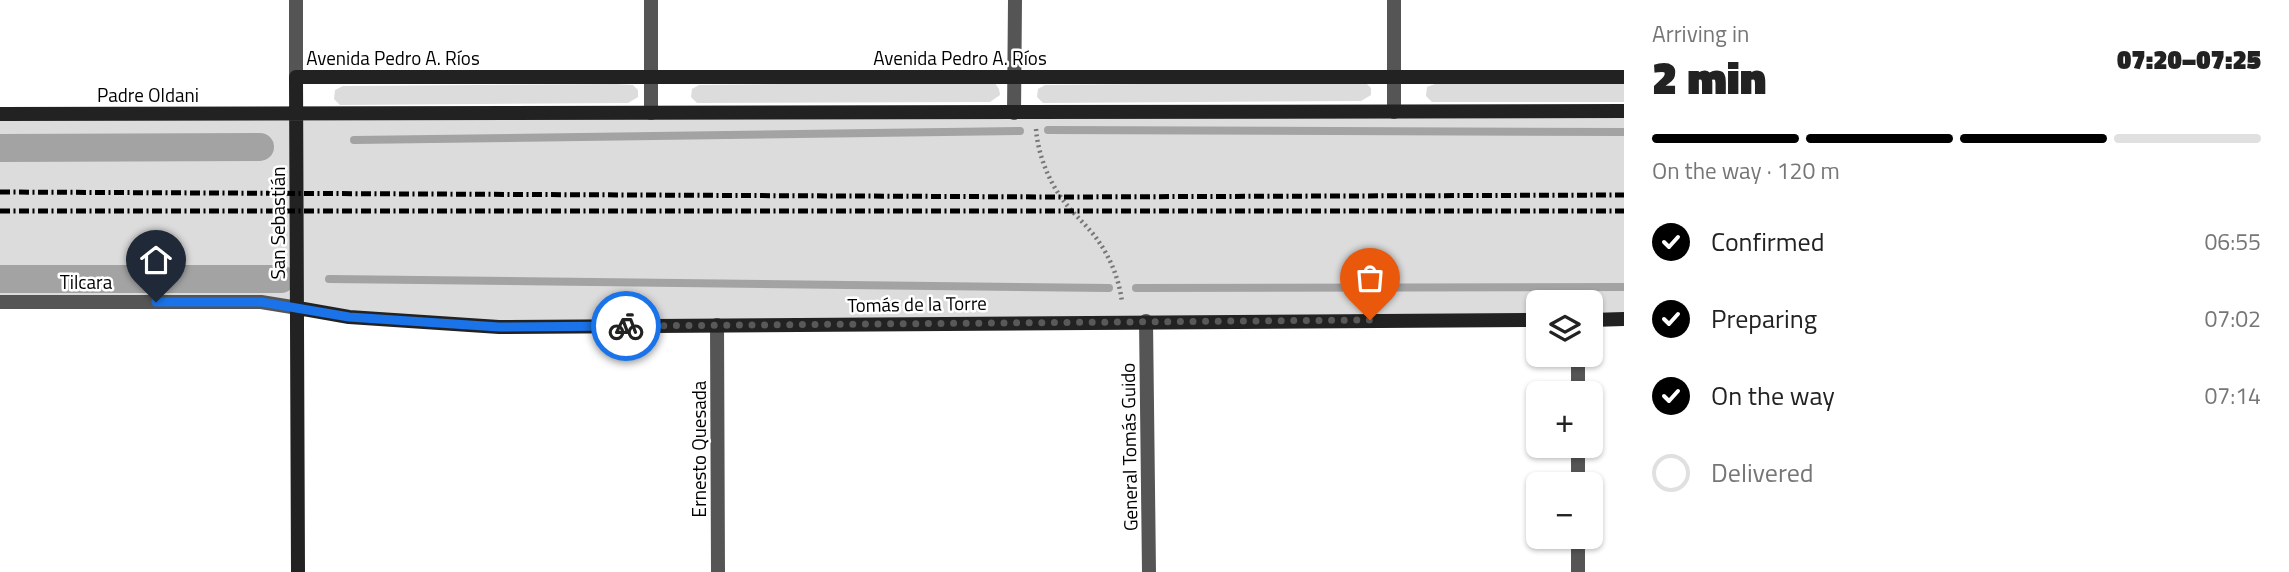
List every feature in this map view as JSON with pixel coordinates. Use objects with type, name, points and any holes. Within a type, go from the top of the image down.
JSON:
[{"type":"main road","name":"Avenida Pedro A. Ríos","points":[[296,78],[1624,77]]},
{"type":"main road","name":"San Sebastián","points":[[296,78],[298,572]]},
{"type":"main road","points":[[297,114],[1624,111]]},
{"type":"main road","name":"Padre Oldani","points":[[0,114],[297,114]]},
{"type":"main road","name":"Tomás de la Torre","points":[[298,308],[349,317],[499,327],[1526,320]]},
{"type":"main road","points":[[1603,320],[1624,319]]},
{"type":"street","name":"San Sebastián","points":[[296,0],[296,78]]},
{"type":"street","points":[[652,0],[652,113]]},
{"type":"street","points":[[1014,113],[1015,0]]},
{"type":"street","points":[[1394,0],[1394,112]]},
{"type":"street","name":"Tilcara","points":[[0,302],[261,302],[298,308]]},
{"type":"street","name":"General Tomás Guido","points":[[1146,321],[1149,572]]},
{"type":"street","name":"Ernesto Quesada","points":[[717,325],[718,572]]},
{"type":"street","points":[[1578,549],[1578,572]]},
{"type":"path","points":[[1037,145],[1060,197],[1099,242],[1117,278],[1122,300]]},
{"type":"shaded area","points":[[995,83],[1000,95],[990,102],[697,103],[691,97],[692,89],[699,85]]},
{"type":"shaded area","points":[[1366,83],[1371,88],[1371,95],[1361,101],[1043,103],[1037,97],[1038,89],[1045,85]]},
{"type":"shaded area","points":[[1435,84],[1624,84],[1624,102],[1432,102],[1426,96],[1427,87]]},
{"type":"shaded area","points":[[633,85],[638,90],[638,97],[628,103],[340,105],[334,99],[335,90],[343,86]]},
{"type":"shaded area","points":[[1624,111],[1624,319],[1603,320],[1603,290],[1526,290],[1526,320],[499,327],[261,302],[0,302],[0,114]]},
{"type":"waterway","points":[[1048,130],[1624,132]]},
{"type":"waterway","points":[[354,140],[1020,131]]},
{"type":"waterway","points":[[0,148],[260,147]]},
{"type":"waterway","points":[[0,279],[281,279]]},
{"type":"waterway","points":[[329,279],[1109,288]]},
{"type":"waterway","points":[[1136,288],[1624,287]]},
{"type":"railway","points":[[0,192],[1060,197],[1624,195]]},
{"type":"railway","points":[[0,211],[1624,211]]},
{"type":"way so far","points":[[626,326],[1370,320]]},
{"type":"route","points":[[156,302],[261,302],[349,317],[499,327],[626,326]]}]
